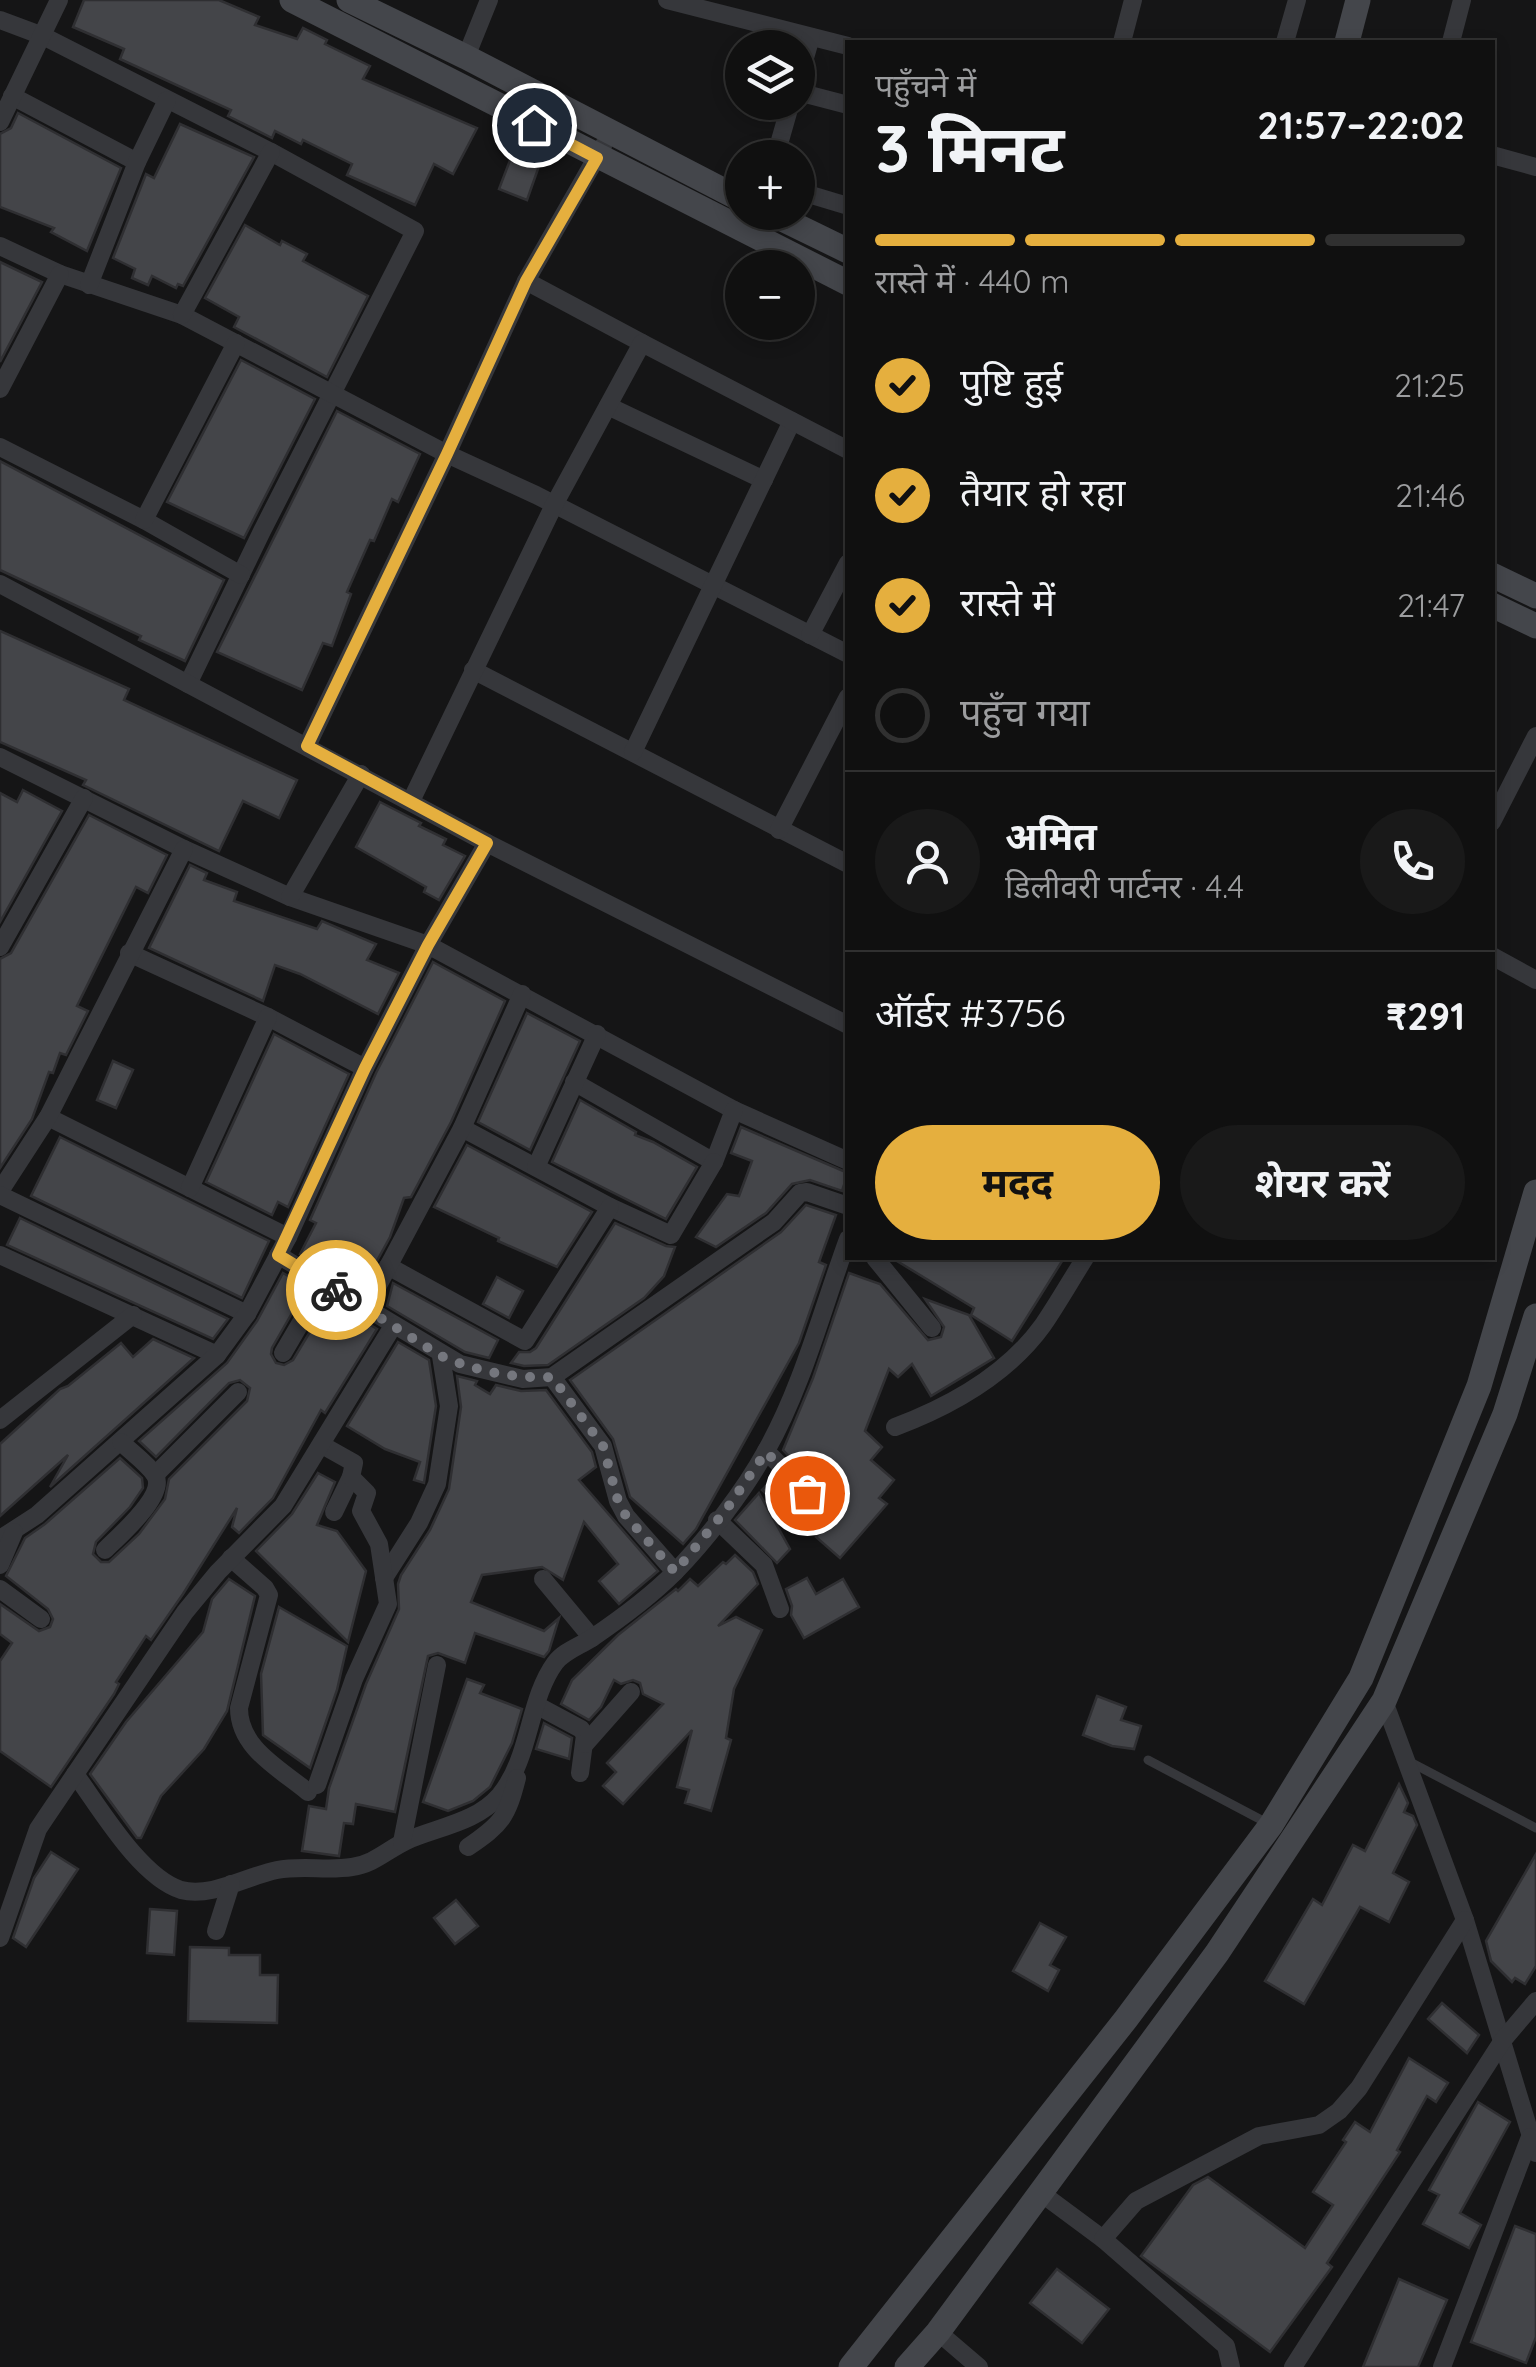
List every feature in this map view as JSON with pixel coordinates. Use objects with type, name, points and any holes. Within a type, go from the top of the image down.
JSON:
[{"type":"main road","points":[[292,0],[845,282]]},
{"type":"main road","points":[[1348,40],[1358,0]]},
{"type":"main road","points":[[352,1],[725,191]]},
{"type":"main road","points":[[805,230],[845,250]]},
{"type":"main road","points":[[1495,576],[1536,596]]},
{"type":"main road","points":[[1495,606],[1536,626]]},
{"type":"main road","points":[[851,2367],[1126,2019],[1271,1825],[1361,1678],[1479,1386],[1536,1192]]},
{"type":"main road","points":[[907,2367],[938,2332],[1217,1953],[1384,1701],[1505,1414],[1536,1316]]},
{"type":"street","points":[[0,122],[59,0]]},
{"type":"street","points":[[466,57],[489,0]]},
{"type":"street","points":[[668,0],[784,30]]},
{"type":"street","points":[[1123,40],[1133,0]]},
{"type":"street","points":[[1286,40],[1298,0]]},
{"type":"street","points":[[1451,40],[1462,0]]},
{"type":"street","points":[[344,27],[352,1]]},
{"type":"street","points":[[0,20],[43,36],[416,231],[188,684]]},
{"type":"street","points":[[815,38],[845,45]]},
{"type":"street","points":[[12,96],[138,162]]},
{"type":"street","points":[[815,96],[845,104]]},
{"type":"street","points":[[89,285],[167,100]]},
{"type":"street","points":[[307,746],[526,281],[610,133]]},
{"type":"street","points":[[182,315],[271,152]]},
{"type":"street","points":[[1495,156],[1536,167]]},
{"type":"street","points":[[815,196],[845,205]]},
{"type":"street","points":[[0,246],[89,285],[182,315],[447,454],[845,652]]},
{"type":"street","points":[[0,389],[60,274]]},
{"type":"street","points":[[526,281],[845,448]]},
{"type":"street","points":[[144,520],[236,342]]},
{"type":"street","points":[[411,800],[554,505],[642,344]]},
{"type":"street","points":[[608,406],[764,480]]},
{"type":"street","points":[[632,752],[792,422]]},
{"type":"street","points":[[0,448],[241,574]]},
{"type":"street","points":[[810,635],[845,569]]},
{"type":"street","points":[[0,584],[487,843],[845,1023]]},
{"type":"street","points":[[473,670],[845,863]]},
{"type":"street","points":[[779,830],[845,703]]},
{"type":"street","points":[[1497,802],[1536,736]]},
{"type":"street","points":[[0,757],[290,897],[428,945],[734,1110],[845,1160]]},
{"type":"street","points":[[290,897],[360,774]]},
{"type":"street","points":[[0,947],[84,798]]},
{"type":"street","points":[[0,1564],[7,1536],[217,1356],[247,1314],[288,1237],[365,1068],[428,945],[487,843]]},
{"type":"street","points":[[184,849],[48,1117],[0,1193],[247,1314]]},
{"type":"street","points":[[0,900],[20,910]]},
{"type":"street","points":[[129,954],[268,1016],[365,1068]]},
{"type":"street","points":[[1495,958],[1536,980]]},
{"type":"street","points":[[366,1308],[462,1128],[522,994]]},
{"type":"street","points":[[190,1188],[268,1016]]},
{"type":"street","points":[[536,1167],[597,1034]]},
{"type":"street","points":[[574,1082],[714,1162]]},
{"type":"street","points":[[462,1128],[671,1235],[714,1162],[734,1110]]},
{"type":"street","points":[[48,1117],[288,1237]]},
{"type":"street","points":[[278,1255],[441,1356],[522,1378],[552,1377],[774,1222],[800,1193],[845,1205]]},
{"type":"street","points":[[388,1266],[524,1341],[610,1207]]},
{"type":"street","points":[[468,1847],[505,1818],[556,1660],[592,1638],[675,1572],[766,1452],[786,1410],[845,1247]]},
{"type":"street","points":[[0,1255],[217,1356]]},
{"type":"street","points":[[877,1260],[932,1328]]},
{"type":"street","points":[[895,1427],[942,1410],[996,1373],[1041,1328],[1084,1260]]},
{"type":"street","points":[[282,1353],[324,1283]]},
{"type":"street","points":[[0,1420],[132,1315]]},
{"type":"street","points":[[0,1938],[38,1829],[185,1612],[283,1506],[393,1326]]},
{"type":"street","points":[[384,1578],[419,1523],[437,1484],[449,1406],[441,1356]]},
{"type":"street","points":[[552,1377],[603,1446],[626,1516],[675,1572]]},
{"type":"street","points":[[155,1475],[238,1392]]},
{"type":"street","points":[[105,1550],[155,1494],[158,1484],[155,1475],[121,1442]]},
{"type":"street","points":[[322,1445],[354,1462],[351,1478],[334,1512]]},
{"type":"street","points":[[766,1452],[828,1514]]},
{"type":"street","points":[[232,1558],[269,1595],[239,1708],[239,1725],[252,1746],[312,1789],[354,1679],[386,1614],[388,1596],[376,1535],[361,1511],[367,1493],[351,1478]]},
{"type":"street","points":[[717,1520],[764,1565],[780,1609]]},
{"type":"street","points":[[542,1579],[592,1638]]},
{"type":"street","points":[[0,1589],[41,1618]]},
{"type":"street","points":[[402,1842],[438,1665]]},
{"type":"street","points":[[585,1744],[631,1692]]},
{"type":"street","points":[[1384,1701],[1464,1920],[1533,2145],[1442,2367]]},
{"type":"street","points":[[538,1706],[581,1730],[585,1744],[580,1773]]},
{"type":"street","points":[[75,1774],[130,1848],[159,1877],[178,1889],[196,1892],[280,1869],[350,1868],[372,1862],[402,1842],[464,1820],[488,1806],[502,1793],[524,1751]]},
{"type":"street","points":[[216,1931],[231,1884]]},
{"type":"street","points":[[1103,2239],[1136,2202],[1234,2147],[1259,2136],[1320,2125],[1340,2111],[1464,1920]]},
{"type":"street","points":[[1293,2367],[1502,2040],[1536,2001]]},
{"type":"street","points":[[1041,2193],[1103,2239],[1226,2346],[1231,2367]]},
{"type":"street","points":[[938,2332],[979,2367]]},
{"type":"lane","points":[[1148,1760],[1271,1825]]},
{"type":"lane","points":[[1406,1760],[1536,1828]]},
{"type":"building","points":[[84,0],[219,0],[259,17],[255,25],[297,39],[303,28],[327,40],[325,44],[370,66],[363,79],[477,128],[453,174],[434,164],[415,205],[347,175],[352,164],[303,140],[301,144],[275,131],[272,138],[228,116],[231,110],[120,59],[124,49],[73,27]]},
{"type":"building","points":[[18,113],[121,168],[87,251],[51,232],[54,228],[0,207],[0,134],[11,128]]},
{"type":"building","points":[[180,124],[254,157],[183,286],[178,284],[176,288],[152,276],[148,285],[132,278],[135,269],[113,258],[146,174],[154,178]]},
{"type":"building","points":[[517,142],[544,152],[527,200],[499,189]]},
{"type":"building","points":[[245,225],[280,245],[282,241],[307,254],[303,261],[368,296],[327,377],[234,327],[239,317],[205,298]]},
{"type":"building","points":[[0,262],[42,282],[0,362]]},
{"type":"building","points":[[241,360],[315,399],[244,538],[167,502]]},
{"type":"building","points":[[337,411],[420,454],[398,502],[392,499],[374,541],[370,540],[347,592],[351,594],[332,646],[323,643],[302,690],[217,652]]},
{"type":"building","points":[[0,461],[224,580],[185,661],[139,640],[141,636],[0,570]]},
{"type":"building","points":[[0,631],[129,689],[124,700],[297,780],[279,818],[243,801],[219,851],[83,785],[86,780],[0,742]]},
{"type":"building","points":[[23,790],[62,811],[0,922],[0,793],[17,802]]},
{"type":"building","points":[[380,802],[421,823],[419,826],[446,839],[443,845],[465,856],[439,900],[424,892],[426,887],[356,847]]},
{"type":"building","points":[[89,815],[167,855],[148,893],[136,887],[77,1006],[88,1011],[66,1055],[60,1053],[53,1073],[49,1072],[32,1119],[0,1168],[0,959],[11,953]]},
{"type":"building","points":[[190,865],[207,873],[204,880],[237,892],[234,901],[317,929],[322,921],[376,944],[367,960],[399,973],[378,1014],[275,965],[263,1001],[149,948]]},
{"type":"building","points":[[433,962],[505,1001],[451,1122],[411,1197],[404,1198],[390,1237],[366,1281],[300,1254],[316,1223],[310,1220],[376,1073]]},
{"type":"building","points":[[527,1013],[580,1041],[530,1150],[478,1122]]},
{"type":"building","points":[[274,1034],[349,1074],[288,1207],[278,1202],[272,1215],[206,1182]]},
{"type":"building","points":[[113,1061],[133,1070],[116,1108],[97,1100]]},
{"type":"building","points":[[580,1100],[636,1132],[635,1135],[697,1167],[666,1219],[552,1162]]},
{"type":"building","points":[[741,1127],[845,1172],[845,1182],[842,1191],[810,1180],[792,1184],[766,1213],[716,1247],[696,1237],[727,1194],[739,1196],[752,1161],[731,1153]]},
{"type":"building","points":[[60,1137],[269,1241],[242,1298],[31,1196]]},
{"type":"building","points":[[467,1145],[592,1212],[557,1267],[434,1207]]},
{"type":"building","points":[[806,1205],[836,1215],[819,1262],[826,1265],[799,1343],[696,1529],[683,1544],[630,1497],[613,1439],[570,1380],[781,1232]]},
{"type":"building","points":[[20,1218],[228,1319],[213,1339],[7,1245]]},
{"type":"building","points":[[615,1223],[675,1247],[664,1276],[644,1298],[548,1365],[511,1363],[519,1352],[536,1348]]},
{"type":"building","points":[[895,1260],[1063,1260],[1012,1341],[971,1315],[974,1308]]},
{"type":"building","points":[[283,1273],[307,1287],[272,1348],[276,1363],[284,1365],[293,1360],[329,1300],[377,1329],[325,1413],[321,1410],[273,1498],[239,1533],[232,1527],[237,1508],[151,1640],[146,1636],[116,1682],[119,1684],[114,1694],[51,1787],[0,1751],[0,1661],[12,1643],[0,1634],[0,1604],[39,1631],[50,1627],[53,1619],[48,1609],[6,1576],[25,1538],[120,1458],[142,1478],[143,1488],[96,1542],[93,1554],[101,1562],[109,1562],[139,1534],[165,1499],[169,1479],[247,1401],[250,1388],[240,1380],[229,1383],[156,1457],[139,1441],[227,1363],[257,1321]]},
{"type":"building","points":[[849,1273],[880,1284],[928,1340],[941,1337],[944,1327],[925,1299],[969,1315],[994,1358],[931,1396],[912,1364],[898,1377],[889,1369],[865,1431],[882,1447],[871,1460],[894,1480],[879,1498],[887,1504],[840,1558],[816,1537],[826,1526],[837,1522],[840,1510],[783,1450]]},
{"type":"building","points":[[497,1277],[523,1291],[509,1318],[483,1304]]},
{"type":"building","points":[[393,1283],[498,1340],[489,1358],[465,1352],[387,1306]]},
{"type":"building","points":[[153,1339],[194,1358],[50,1487],[68,1455],[0,1516],[0,1444],[60,1389],[121,1343],[133,1357]]},
{"type":"building","points":[[398,1342],[429,1360],[436,1406],[424,1483],[414,1480],[420,1462],[385,1449],[347,1426]]},
{"type":"building","points":[[457,1376],[477,1381],[475,1385],[490,1394],[496,1385],[521,1391],[546,1390],[592,1452],[596,1467],[579,1480],[658,1571],[619,1604],[599,1581],[618,1564],[584,1522],[563,1580],[542,1567],[482,1575],[471,1602],[544,1631],[559,1618],[549,1651],[544,1657],[475,1633],[465,1663],[438,1653],[428,1656],[395,1812],[356,1804],[353,1824],[344,1823],[339,1856],[302,1851],[309,1806],[326,1809],[329,1788],[366,1684],[399,1609],[401,1575],[430,1530],[449,1489],[461,1407]]},
{"type":"building","points":[[318,1473],[335,1482],[317,1525],[337,1531],[366,1571],[348,1642],[256,1551],[292,1514]]},
{"type":"building","points":[[774,1477],[798,1502],[788,1513],[762,1490]]},
{"type":"building","points":[[759,1493],[790,1549],[777,1563],[735,1520]]},
{"type":"building","points":[[735,1555],[753,1572],[758,1584],[718,1626],[736,1617],[762,1630],[734,1689],[726,1738],[731,1740],[711,1811],[685,1803],[689,1790],[677,1787],[692,1730],[623,1804],[603,1786],[616,1772],[607,1763],[663,1704],[643,1694],[640,1683],[633,1680],[621,1684],[614,1680],[601,1707],[589,1720],[561,1704],[572,1680],[618,1635],[690,1579],[698,1586]]},
{"type":"building","points":[[807,1578],[816,1594],[843,1579],[859,1607],[804,1638],[791,1615],[786,1589]]},
{"type":"building","points":[[229,1579],[255,1596],[227,1711],[204,1749],[161,1796],[141,1838],[137,1838],[90,1774],[126,1722],[203,1632],[212,1599]]},
{"type":"building","points":[[279,1607],[347,1646],[337,1690],[310,1768],[263,1735],[261,1674]]},
{"type":"building","points":[[467,1679],[484,1685],[480,1693],[522,1709],[512,1743],[490,1787],[473,1801],[448,1811],[423,1802]]},
{"type":"building","points":[[1097,1696],[1126,1707],[1121,1720],[1141,1726],[1134,1749],[1083,1735]]},
{"type":"building","points":[[544,1723],[572,1738],[569,1759],[536,1749]]},
{"type":"building","points":[[1399,1784],[1408,1803],[1404,1812],[1413,1816],[1417,1825],[1393,1873],[1409,1882],[1389,1922],[1360,1907],[1304,2004],[1265,1981],[1313,1899],[1322,1905],[1353,1845],[1365,1851]]},
{"type":"building","points":[[51,1852],[78,1869],[26,1947],[13,1938],[34,1878]]},
{"type":"building","points":[[1536,1854],[1536,1966],[1525,1984],[1515,1978],[1512,1982],[1491,1961],[1486,1941]]},
{"type":"building","points":[[456,1900],[478,1926],[455,1944],[434,1918]]},
{"type":"building","points":[[150,1909],[177,1911],[174,1955],[147,1953]]},
{"type":"building","points":[[1040,1923],[1066,1937],[1050,1965],[1059,1970],[1048,1991],[1013,1971]]},
{"type":"building","points":[[190,1947],[229,1948],[229,1955],[260,1955],[260,1975],[278,1975],[277,2023],[188,2021]]},
{"type":"building","points":[[1442,2003],[1479,2035],[1467,2053],[1428,2019]]},
{"type":"building","points":[[1409,2058],[1448,2083],[1436,2102],[1427,2096],[1397,2150],[1400,2152],[1327,2263],[1332,2267],[1270,2352],[1141,2256],[1193,2185],[1208,2177],[1305,2248],[1333,2205],[1313,2192],[1355,2122],[1370,2132]]},
{"type":"building","points":[[1478,2102],[1510,2122],[1460,2213],[1481,2225],[1469,2248],[1423,2224],[1439,2195],[1429,2190]]},
{"type":"building","points":[[1515,2226],[1536,2234],[1536,2337],[1526,2363],[1471,2342]]},
{"type":"building","points":[[1057,2269],[1109,2309],[1082,2343],[1030,2303]]},
{"type":"building","points":[[1399,2279],[1447,2300],[1418,2367],[1363,2367]]},
{"type":"way so far","points":[[336,1290],[460,1364],[522,1378],[552,1377],[603,1446],[626,1516],[675,1572],[726,1510],[766,1452],[807,1493]]},
{"type":"route","points":[[336,1290],[278,1255],[365,1068],[428,945],[487,843],[307,746],[526,281],[597,158],[534,125]]}]
